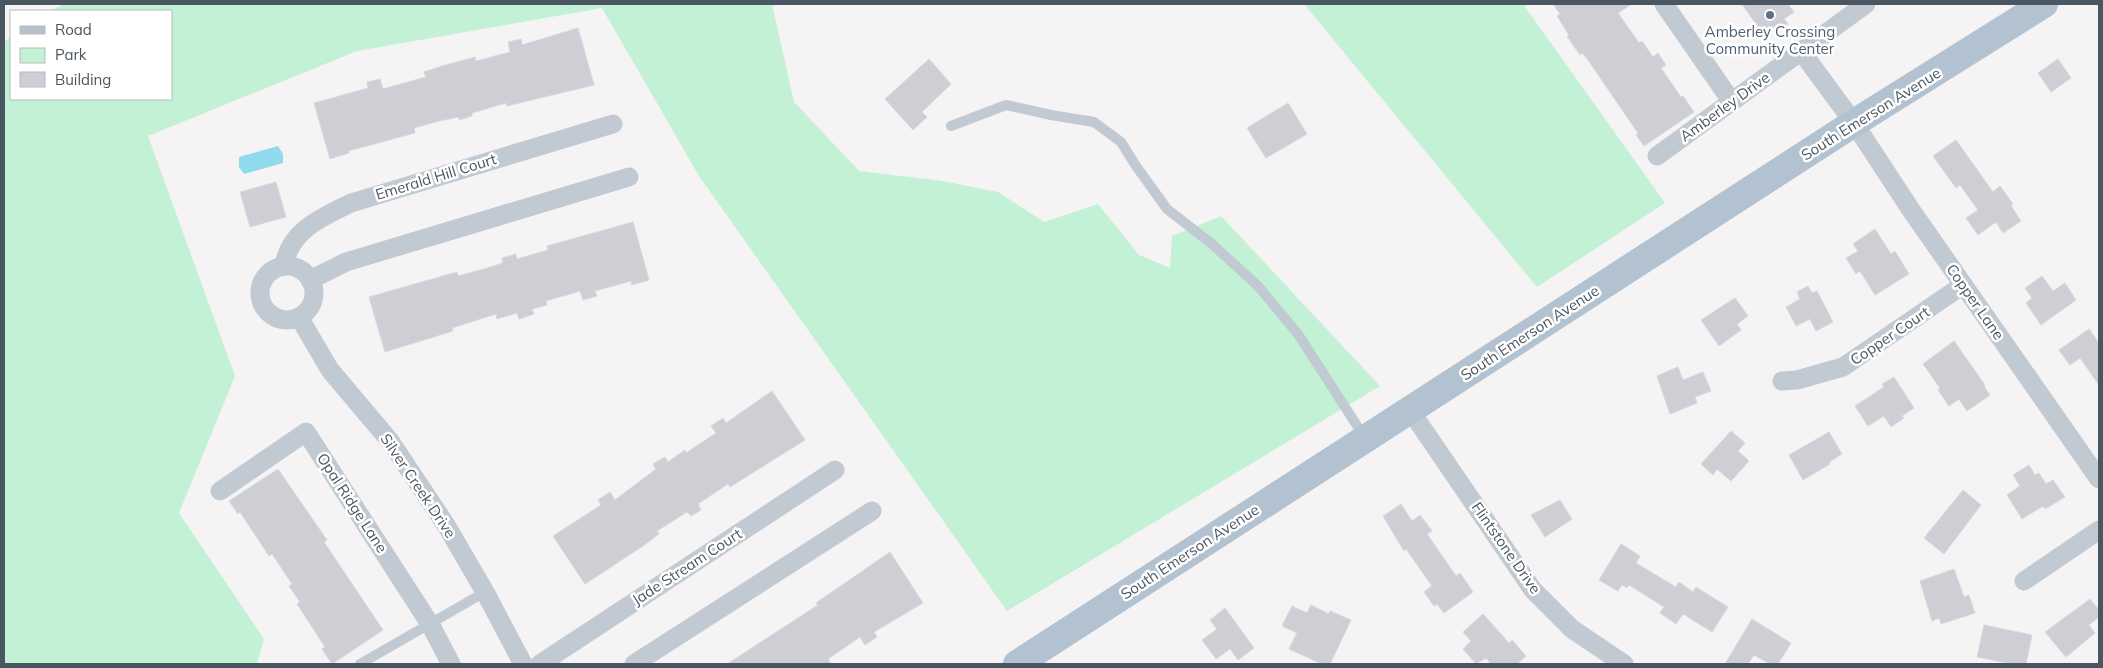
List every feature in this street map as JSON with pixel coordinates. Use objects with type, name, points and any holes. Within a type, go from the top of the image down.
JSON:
[{"type":"main road","name":"South Emerson Avenue","points":[[1017,664],[1854,124],[2044,4]]},
{"type":"street","points":[[1664,4],[1732,102]]},
{"type":"street","name":"Amberley Drive","points":[[1658,156],[1866,4]]},
{"type":"street","name":"Copper Lane","points":[[1802,51],[2099,479]]},
{"type":"street","name":"Emerald Hill Court","points":[[284,266],[286,256],[294,240],[311,223],[351,203],[613,124]]},
{"type":"street","points":[[310,280],[346,262],[629,177]]},
{"type":"street","points":[[284,266],[300,269],[310,280],[314,297],[306,312],[299,317],[282,320],[274,316],[263,304],[260,296],[264,280],[269,273],[284,266]]},
{"type":"street","name":"Copper Court","points":[[1782,381],[1797,380],[1843,367],[1963,285]]},
{"type":"street","name":"Silver Creek Drive","points":[[299,317],[330,370],[395,449],[446,525],[485,592],[523,664]]},
{"type":"street","name":"Flintstone Drive","points":[[1410,410],[1533,590],[1572,629],[1624,664]]},
{"type":"street","name":"Opal Ridge Lane","points":[[220,491],[306,432],[430,624],[451,664]]},
{"type":"street","name":"Jade Stream Court","points":[[540,664],[835,470]]},
{"type":"street","points":[[634,664],[872,511]]},
{"type":"street","points":[[2024,581],[2099,530]]},
{"type":"lane","points":[[951,126],[1006,105],[1094,122],[1121,142],[1167,209],[1212,244],[1258,286],[1298,334],[1366,438]]},
{"type":"lane","points":[[360,664],[485,592]]},
{"type":"green space","points":[[63,4],[772,4],[794,102],[859,171],[943,181],[998,192],[1044,222],[1098,204],[1139,255],[1170,268],[1172,236],[1221,216],[1380,386],[1007,611],[699,176],[602,8],[357,51],[148,136],[235,376],[179,513],[264,639],[257,664],[4,664],[4,42],[10,38],[10,100],[172,100],[172,10],[53,10]]},
{"type":"green space","points":[[1304,4],[1523,4],[1665,203],[1537,287]]},
{"type":"water","points":[[278,146],[283,154],[283,163],[244,174],[239,167],[239,157]]},
{"type":"building","points":[[1553,4],[1632,4],[1618,13],[1639,43],[1642,41],[1653,57],[1658,53],[1666,65],[1661,68],[1694,112],[1644,146],[1636,135],[1638,133],[1588,60],[1582,53],[1580,55],[1567,36],[1569,35],[1557,16],[1560,14]]},
{"type":"building","name":"Amberley Crossing Community Center","points":[[1742,4],[1788,4],[1794,12],[1784,19],[1788,24],[1776,32],[1773,27],[1763,34]]},
{"type":"building","points":[[578,28],[594,85],[507,106],[506,103],[472,113],[472,116],[459,120],[459,117],[414,128],[415,133],[348,151],[349,153],[330,159],[314,103],[368,88],[367,82],[380,79],[383,89],[426,77],[424,72],[442,66],[475,57],[476,61],[510,52],[508,42],[521,39],[522,45]]},
{"type":"building","points":[[929,59],[951,84],[922,112],[927,117],[913,130],[885,99]]},
{"type":"building","points":[[2058,59],[2071,78],[2051,92],[2038,73]]},
{"type":"building","points":[[1288,103],[1307,134],[1266,158],[1247,128]]},
{"type":"building","points":[[1956,140],[1993,192],[2000,186],[2013,204],[2011,206],[2021,221],[2003,233],[1996,222],[1978,235],[1966,218],[1978,210],[1960,185],[1956,188],[1933,156]]},
{"type":"building","points":[[276,182],[286,217],[250,227],[240,192]]},
{"type":"building","points":[[633,222],[649,280],[632,285],[631,281],[595,291],[597,296],[583,300],[580,291],[546,301],[547,305],[532,309],[534,314],[519,319],[517,313],[497,319],[496,314],[452,328],[453,331],[385,352],[369,297],[457,272],[458,276],[484,269],[503,263],[502,258],[516,254],[517,259],[548,250],[547,246]]},
{"type":"building","points":[[1875,229],[1891,254],[1895,251],[1909,274],[1875,295],[1860,271],[1856,274],[1846,258],[1858,251],[1853,244]]},
{"type":"building","points":[[2042,276],[2053,291],[2065,283],[2076,300],[2041,325],[2026,303],[2032,298],[2025,288]]},
{"type":"building","points":[[1808,286],[1812,293],[1817,291],[1833,322],[1816,331],[1810,319],[1796,326],[1786,307],[1800,299],[1797,292]]},
{"type":"building","points":[[1735,298],[1748,316],[1737,324],[1741,330],[1719,346],[1701,320]]},
{"type":"building","points":[[2089,329],[2099,343],[2099,385],[2080,358],[2070,365],[2059,350]]},
{"type":"building","points":[[1954,341],[1990,395],[1967,411],[1959,399],[1949,406],[1938,390],[1940,388],[1923,364]]},
{"type":"building","points":[[1678,367],[1683,380],[1703,372],[1711,391],[1695,397],[1697,403],[1670,414],[1657,376]]},
{"type":"building","points":[[1894,377],[1914,408],[1891,427],[1884,416],[1868,426],[1855,406],[1884,387],[1882,384]]},
{"type":"building","points":[[772,391],[805,440],[730,487],[728,484],[698,504],[701,510],[691,516],[687,512],[657,531],[659,534],[643,546],[585,584],[553,536],[601,505],[598,500],[610,492],[615,500],[656,469],[653,464],[665,457],[668,462],[685,450],[686,453],[716,433],[711,426],[723,418],[726,423]]},
{"type":"building","points":[[1731,431],[1745,443],[1738,451],[1749,461],[1731,481],[1717,469],[1713,475],[1701,464]]},
{"type":"building","points":[[1829,432],[1842,454],[1829,462],[1830,464],[1803,480],[1789,455]]},
{"type":"building","points":[[2029,465],[2035,475],[2039,473],[2046,484],[2053,480],[2065,497],[2045,509],[2043,506],[2022,519],[2007,495],[2020,486],[2013,475]]},
{"type":"building","points":[[278,469],[327,540],[324,542],[383,630],[332,664],[322,649],[325,647],[297,604],[300,602],[289,586],[292,584],[272,554],[269,556],[240,512],[238,514],[229,501]]},
{"type":"building","points":[[1963,490],[1981,505],[1944,554],[1924,538]]},
{"type":"building","points":[[1560,500],[1572,519],[1545,537],[1531,515]]},
{"type":"building","points":[[1401,504],[1412,521],[1420,515],[1432,531],[1427,534],[1456,576],[1460,573],[1473,592],[1444,613],[1437,604],[1434,606],[1424,592],[1432,586],[1406,549],[1404,551],[1383,516]]},
{"type":"building","points":[[1621,544],[1640,556],[1636,563],[1676,587],[1679,582],[1693,592],[1696,587],[1728,607],[1712,632],[1683,614],[1676,624],[1660,613],[1664,607],[1629,585],[1627,588],[1622,585],[1618,591],[1599,580]]},
{"type":"building","points":[[890,552],[923,603],[874,632],[877,637],[865,645],[860,637],[828,659],[831,664],[727,664],[818,605],[816,603]]},
{"type":"building","points":[[1954,569],[1964,597],[1969,595],[1975,613],[1941,624],[1939,618],[1932,621],[1920,581]]},
{"type":"building","points":[[2090,599],[2099,610],[2099,617],[2089,625],[2095,633],[2066,657],[2045,632]]},
{"type":"building","points":[[1311,605],[1329,614],[1330,611],[1351,620],[1330,664],[1322,664],[1289,649],[1297,633],[1282,626],[1292,606],[1307,613]]},
{"type":"building","points":[[1225,608],[1254,648],[1238,660],[1230,649],[1216,659],[1202,640],[1217,629],[1210,620]]},
{"type":"building","points":[[1483,614],[1509,643],[1512,640],[1526,656],[1517,664],[1491,664],[1486,658],[1476,664],[1463,649],[1471,641],[1463,632]]},
{"type":"building","points":[[1752,619],[1791,643],[1778,664],[1770,664],[1754,655],[1748,664],[1725,664]]},
{"type":"building","points":[[1984,625],[2032,635],[2026,664],[2012,664],[1977,657]]},
{"type":"place","name":"Amberley Crossing Community Center","points":[[1770,15]]}]
